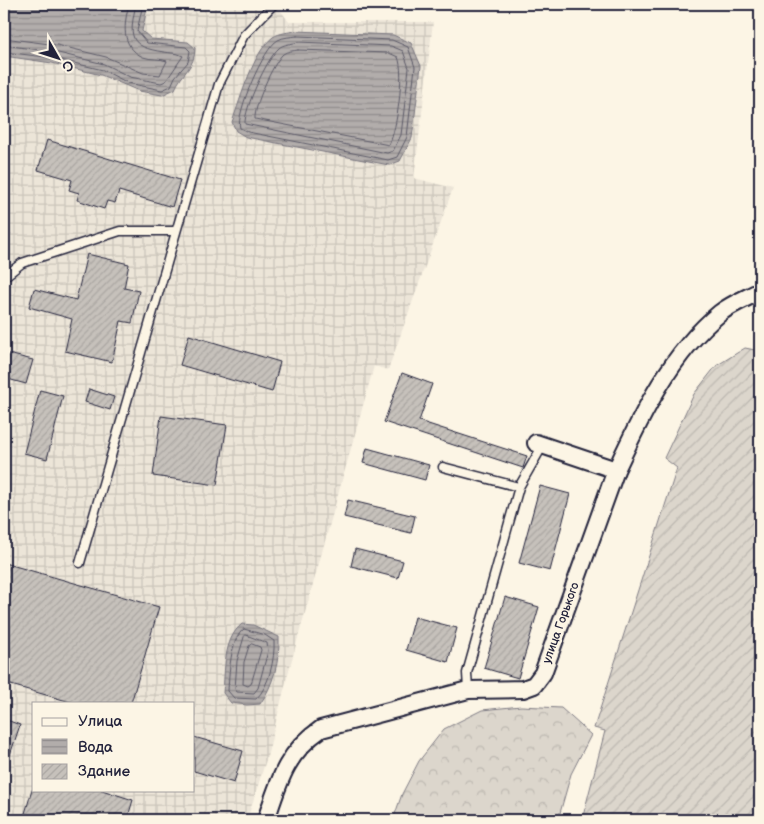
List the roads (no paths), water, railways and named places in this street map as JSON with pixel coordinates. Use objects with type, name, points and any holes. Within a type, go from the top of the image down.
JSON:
[{"type":"street","name":"улица Горького","points":[[266,820],[286,764],[304,741],[321,729],[468,690],[523,689],[534,685],[543,673],[616,470],[643,415],[692,339],[721,312],[760,291]]},
{"type":"street","points":[[540,444],[616,470]]},
{"type":"lane","points":[[80,563],[220,84],[244,35],[274,4]]},
{"type":"lane","points":[[4,277],[22,263],[120,232],[176,231]]},
{"type":"lane","points":[[468,690],[467,673],[519,488],[540,444]]},
{"type":"lane","points":[[443,467],[519,488]]},
{"type":"water","points":[[4,4],[148,4],[142,31],[151,39],[188,42],[195,48],[193,60],[175,89],[162,95],[139,91],[101,75],[52,63],[4,56]]},
{"type":"water","points":[[296,31],[393,35],[411,43],[421,66],[412,138],[400,161],[389,165],[246,137],[236,131],[232,122],[248,76],[259,53],[273,37]]},
{"type":"water","points":[[242,624],[253,625],[279,637],[275,672],[269,689],[260,704],[231,703],[223,693],[228,647],[231,638]]}]
